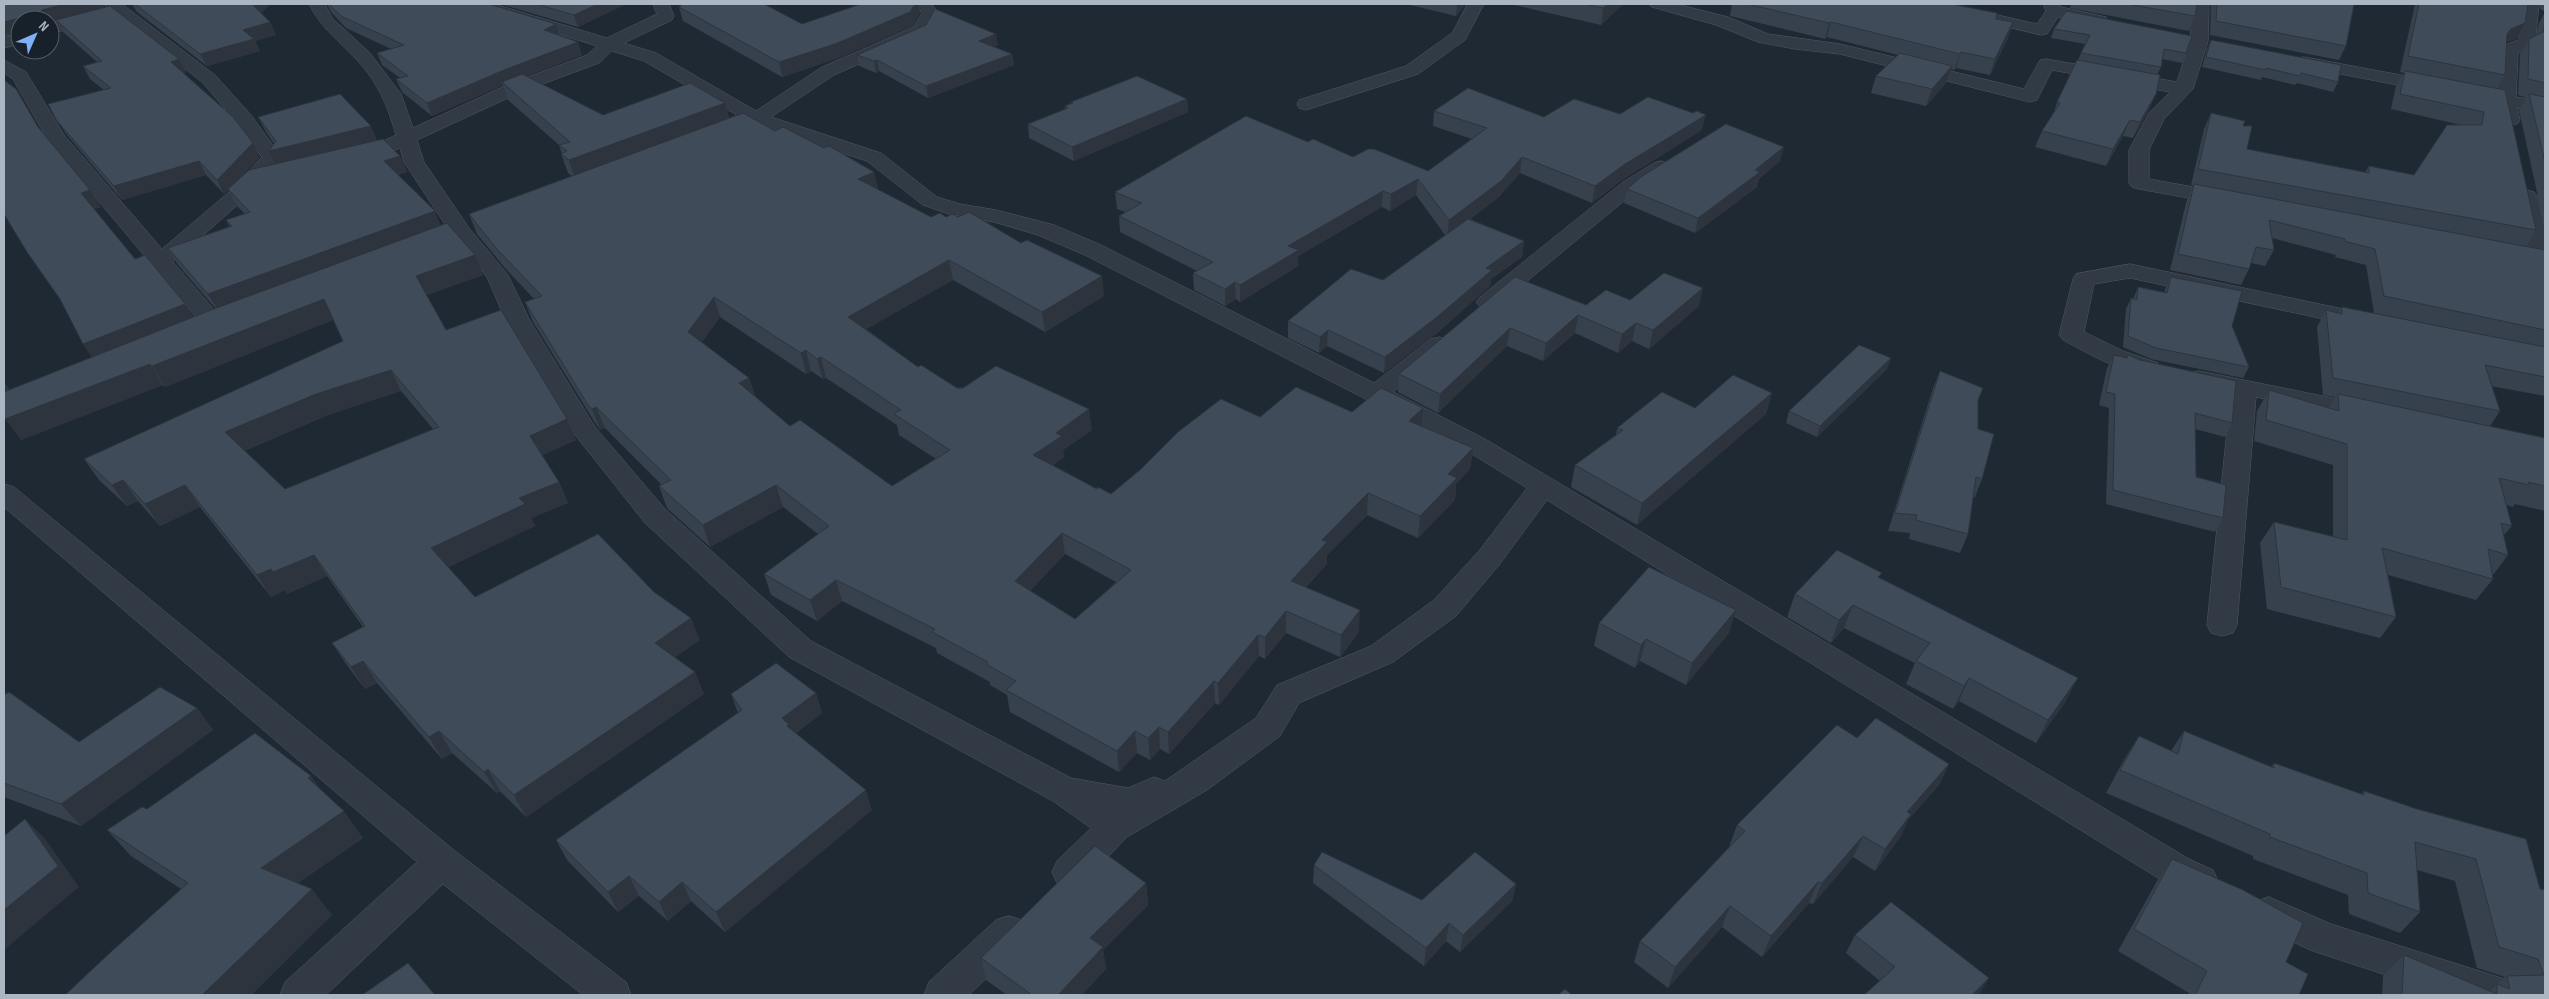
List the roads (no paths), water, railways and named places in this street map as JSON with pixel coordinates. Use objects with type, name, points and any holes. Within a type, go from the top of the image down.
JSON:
[{"type":"street","points":[[60,26],[116,7],[142,4]]},
{"type":"street","points":[[316,4],[325,20],[364,58],[394,98],[414,162],[461,232],[497,275],[518,321],[585,431],[655,516],[800,649],[1065,790],[1115,827]]},
{"type":"street","points":[[478,4],[650,57],[757,119],[874,157],[930,201],[956,210],[996,216],[1046,230],[1093,250],[1376,394],[1476,445],[2176,870],[2219,890]]},
{"type":"street","points":[[729,130],[757,119],[792,93],[828,71],[921,30],[931,12],[921,4]]},
{"type":"street","points":[[1306,104],[1412,70],[1459,36],[1476,4]]},
{"type":"street","points":[[1658,4],[1722,21],[1764,38],[1840,48],[2030,96],[2046,64],[2184,89]]},
{"type":"street","points":[[1929,4],[2041,30],[2053,7],[2116,24]]},
{"type":"street","points":[[2201,4],[2199,41],[2184,89],[2156,117],[2139,150],[2139,183],[2246,203]]},
{"type":"street","points":[[116,7],[209,79],[244,118],[272,158],[250,181],[161,262]]},
{"type":"street","points":[[334,161],[380,150],[515,88],[593,59],[609,44],[668,9]]},
{"type":"street","points":[[2512,12],[2536,12],[2526,42],[2509,50],[2506,101],[2514,138]]},
{"type":"street","points":[[2180,38],[2218,45]]},
{"type":"street","points":[[2285,58],[2545,108]]},
{"type":"street","points":[[4,65],[20,76],[56,138],[214,324]]},
{"type":"street","points":[[1473,315],[1630,186],[1680,155]]},
{"type":"street","points":[[250,181],[285,171]]},
{"type":"street","points":[[2522,175],[2536,257]]},
{"type":"street","points":[[2380,324],[2130,271],[2084,279],[2071,335],[2143,367],[2390,418]]},
{"type":"street","points":[[1376,394],[1402,371],[1452,334]]},
{"type":"street","points":[[2222,625],[2244,388]]},
{"type":"street","points":[[943,995],[1115,827],[1195,780],[1268,727],[1288,694],[1382,654],[1445,608],[1489,558],[1543,486]]},
{"type":"street","points":[[4,493],[442,862],[612,995]]},
{"type":"street","points":[[1065,790],[1131,803],[1268,727]]},
{"type":"street","points":[[299,995],[442,862]]},
{"type":"street","points":[[2245,902],[2323,938],[2500,995]]}]
